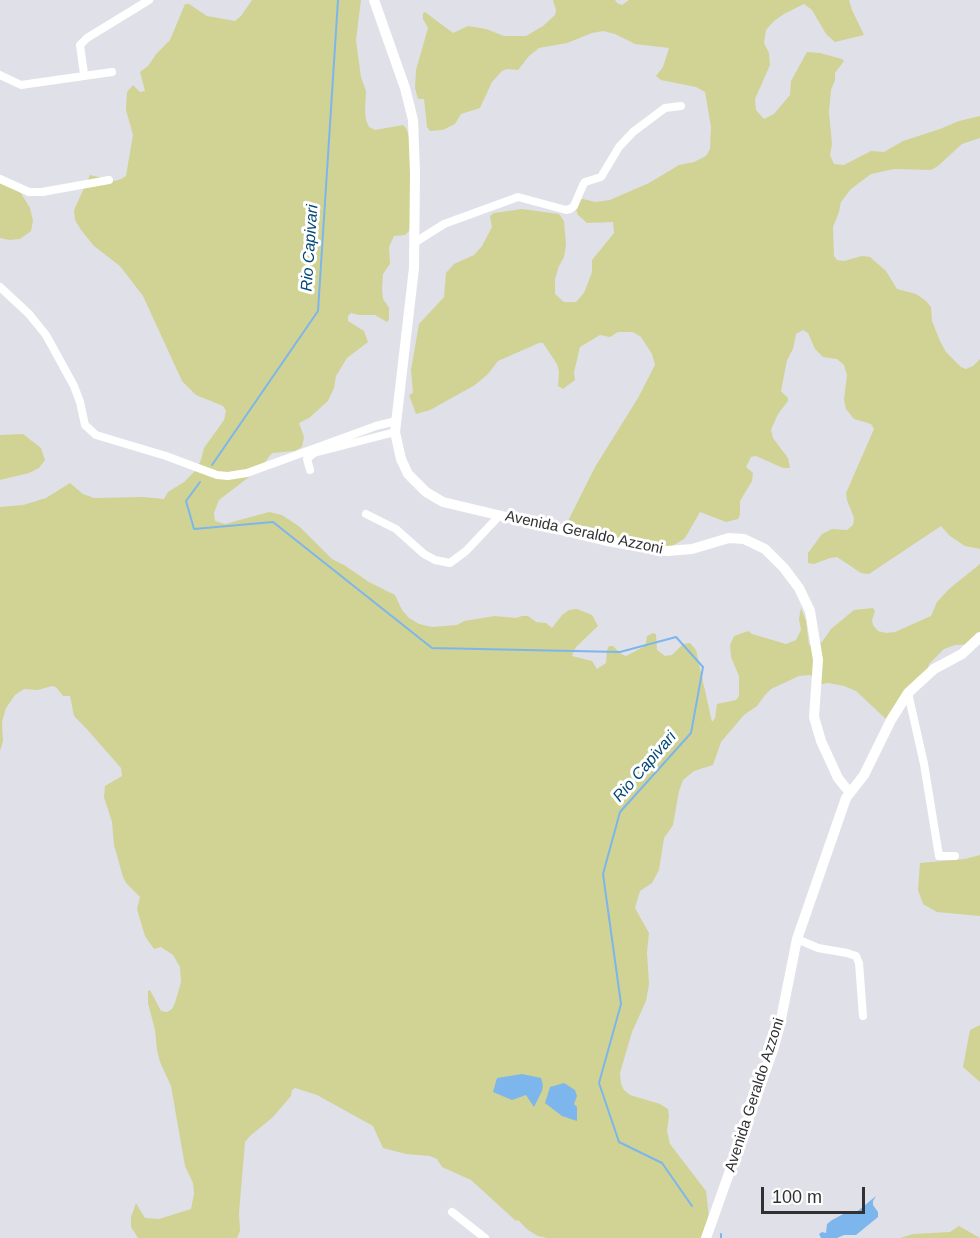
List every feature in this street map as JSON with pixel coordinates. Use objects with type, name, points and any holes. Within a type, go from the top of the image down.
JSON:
[{"type":"street","points":[[84,74],[80,45],[87,38],[149,0]]},
{"type":"street","name":"Avenida Geraldo Azzoni","points":[[374,0],[405,88],[412,120],[414,243],[411,298],[396,426],[401,459],[408,474],[426,492],[443,501],[654,551],[692,549],[729,538],[744,539],[765,549],[784,568],[799,588],[810,611],[818,660],[814,717],[821,741],[838,778],[850,793],[842,809],[797,939],[774,1047],[706,1238]]},
{"type":"street","points":[[0,75],[21,85],[84,74],[111,72]]},
{"type":"street","points":[[414,243],[444,224],[518,196],[562,209],[570,209],[574,206],[582,185],[601,177],[619,147],[633,132],[665,108],[681,106]]},
{"type":"street","points":[[0,179],[29,192],[109,180]]},
{"type":"street","points":[[0,287],[46,335],[74,386],[85,425],[96,435],[166,456],[217,475],[228,476],[247,473],[376,426],[396,426]]},
{"type":"street","points":[[310,470],[308,459],[314,453],[396,426]]},
{"type":"street","points":[[366,514],[396,529],[424,554],[435,560],[450,563],[466,551],[500,515]]},
{"type":"street","points":[[850,793],[864,775],[891,720],[908,693],[934,669],[962,654],[980,637]]},
{"type":"street","points":[[908,693],[924,764],[939,856],[955,856]]},
{"type":"street","points":[[797,939],[818,948],[856,956],[864,1016]]},
{"type":"street","points":[[452,1212],[485,1238]]},
{"type":"green space","points":[[252,0],[361,0],[356,40],[361,77],[366,91],[366,120],[369,127],[375,130],[403,125],[406,128],[409,136],[416,203],[409,231],[405,235],[394,236],[389,247],[390,264],[383,274],[382,288],[383,299],[389,308],[389,319],[387,322],[375,315],[351,313],[348,316],[348,321],[364,331],[368,342],[347,358],[336,376],[328,401],[309,418],[299,423],[304,437],[302,447],[295,451],[272,453],[249,477],[219,500],[214,513],[215,521],[225,524],[269,512],[282,515],[300,527],[332,559],[395,595],[402,610],[419,624],[432,627],[457,625],[464,621],[495,616],[516,618],[528,616],[552,628],[562,615],[569,610],[577,609],[592,615],[598,626],[576,647],[572,656],[592,661],[597,669],[606,663],[609,646],[613,646],[626,656],[643,647],[647,636],[653,633],[656,634],[657,650],[665,656],[672,655],[683,644],[690,643],[696,650],[712,722],[715,718],[717,704],[736,700],[739,696],[739,676],[731,657],[730,645],[734,636],[748,631],[786,644],[796,640],[801,630],[799,619],[801,608],[806,621],[809,645],[814,646],[822,642],[831,629],[854,610],[873,608],[875,611],[873,625],[878,631],[895,632],[931,616],[937,602],[949,589],[980,564],[980,644],[955,645],[944,649],[929,664],[927,672],[887,720],[856,691],[828,683],[811,686],[814,679],[810,675],[799,676],[771,689],[721,742],[713,765],[694,771],[683,780],[673,825],[664,838],[659,870],[652,883],[640,891],[635,908],[649,933],[647,953],[649,984],[646,1001],[632,1032],[620,1073],[621,1084],[630,1095],[660,1104],[668,1109],[667,1131],[670,1144],[706,1191],[709,1218],[705,1238],[547,1238],[538,1236],[518,1220],[516,1221],[471,1180],[442,1167],[437,1159],[383,1148],[373,1126],[317,1095],[295,1088],[273,1117],[245,1142],[239,1213],[240,1231],[237,1238],[138,1238],[131,1227],[131,1217],[136,1203],[145,1218],[159,1219],[191,1209],[194,1194],[193,1183],[185,1166],[171,1086],[160,1062],[148,1003],[148,991],[150,990],[161,1011],[167,1012],[172,1009],[181,982],[180,967],[173,955],[161,947],[154,949],[145,936],[137,909],[140,897],[123,877],[114,845],[112,822],[104,797],[105,786],[122,776],[121,768],[74,716],[70,696],[63,696],[56,687],[52,686],[38,690],[24,689],[15,695],[6,708],[2,722],[3,741],[0,751],[0,507],[23,505],[46,498],[70,483],[83,494],[94,498],[164,499],[168,492],[184,482],[196,470],[204,448],[224,420],[226,411],[223,406],[196,395],[182,381],[143,296],[120,266],[94,246],[81,230],[75,220],[74,210],[90,175],[115,181],[126,176],[133,135],[126,110],[127,92],[133,85],[140,92],[145,91],[140,72],[170,40],[185,4],[189,4],[207,16],[235,21]]},
{"type":"green space","points":[[553,0],[615,0],[622,5],[629,0],[849,0],[864,35],[835,42],[826,34],[812,10],[804,4],[774,21],[766,30],[764,43],[769,53],[770,65],[755,99],[756,110],[764,119],[774,114],[790,95],[791,81],[807,52],[842,59],[844,61],[835,73],[829,112],[832,144],[830,155],[834,164],[844,165],[871,151],[884,152],[903,141],[980,116],[980,138],[962,144],[931,170],[894,169],[871,174],[851,189],[841,202],[833,227],[834,256],[837,260],[870,257],[886,271],[897,289],[916,294],[931,307],[932,321],[940,341],[946,352],[961,367],[966,369],[980,359],[980,549],[965,546],[950,536],[941,526],[869,574],[861,573],[837,557],[814,564],[808,563],[808,553],[822,534],[832,529],[847,530],[853,525],[854,518],[846,493],[874,429],[871,424],[854,419],[846,409],[844,400],[847,375],[844,365],[837,359],[823,357],[815,349],[808,333],[803,330],[796,334],[793,349],[787,360],[781,391],[788,401],[778,414],[771,430],[773,438],[788,458],[790,468],[783,468],[756,456],[751,457],[746,467],[753,473],[752,481],[740,501],[738,519],[726,522],[700,512],[684,539],[672,546],[637,544],[574,528],[567,523],[595,467],[638,398],[655,365],[652,354],[641,337],[633,332],[618,332],[610,337],[600,335],[580,347],[574,372],[575,380],[563,389],[558,386],[557,364],[543,343],[539,343],[498,361],[475,385],[430,410],[416,414],[409,395],[413,393],[411,370],[419,324],[444,297],[446,273],[454,264],[474,255],[482,246],[492,227],[490,216],[494,213],[522,209],[559,214],[564,221],[566,245],[555,279],[555,294],[564,302],[576,302],[584,293],[592,272],[592,260],[614,233],[613,222],[587,223],[578,215],[573,201],[610,200],[649,183],[679,165],[694,162],[706,156],[710,149],[711,127],[705,92],[696,87],[661,80],[656,76],[663,67],[669,48],[635,44],[603,31],[567,43],[539,48],[518,70],[502,71],[492,82],[480,108],[461,114],[455,124],[443,130],[430,131],[427,127],[424,99],[418,99],[415,88],[416,70],[428,28],[423,19],[423,13],[425,12],[453,33],[468,26],[486,29],[504,36],[526,36],[543,26],[555,15]]},
{"type":"green space","points":[[0,178],[14,182],[30,208],[33,221],[31,231],[20,239],[0,238]]},
{"type":"green space","points":[[23,434],[41,448],[45,460],[39,468],[29,473],[0,480],[0,435]]},
{"type":"green space","points":[[980,855],[980,916],[937,912],[923,904],[918,890],[920,863],[965,859]]},
{"type":"green space","points":[[980,1025],[980,1082],[963,1067],[970,1030]]},
{"type":"green space","points":[[959,1226],[980,1238],[900,1238],[913,1234],[950,1232]]},
{"type":"water","points":[[522,1074],[541,1078],[542,1091],[534,1107],[526,1095],[512,1100],[493,1092],[497,1078]]},
{"type":"water","points":[[564,1083],[575,1090],[577,1096],[574,1104],[577,1107],[577,1121],[562,1116],[545,1103],[550,1087]]},
{"type":"water","points":[[876,1196],[873,1205],[878,1212],[878,1217],[856,1235],[821,1238],[819,1234],[826,1233],[827,1224],[832,1220],[849,1211],[854,1214]]},
{"type":"waterway","name":"Rio Capivari","points":[[212,465],[318,311],[338,0]]},
{"type":"waterway","name":"Rio Capivari","points":[[200,482],[186,501],[194,529],[273,522],[432,648],[620,652],[676,637],[703,667],[691,733],[620,812],[603,874],[621,1004],[599,1083],[619,1142],[662,1163],[692,1206]]}]
